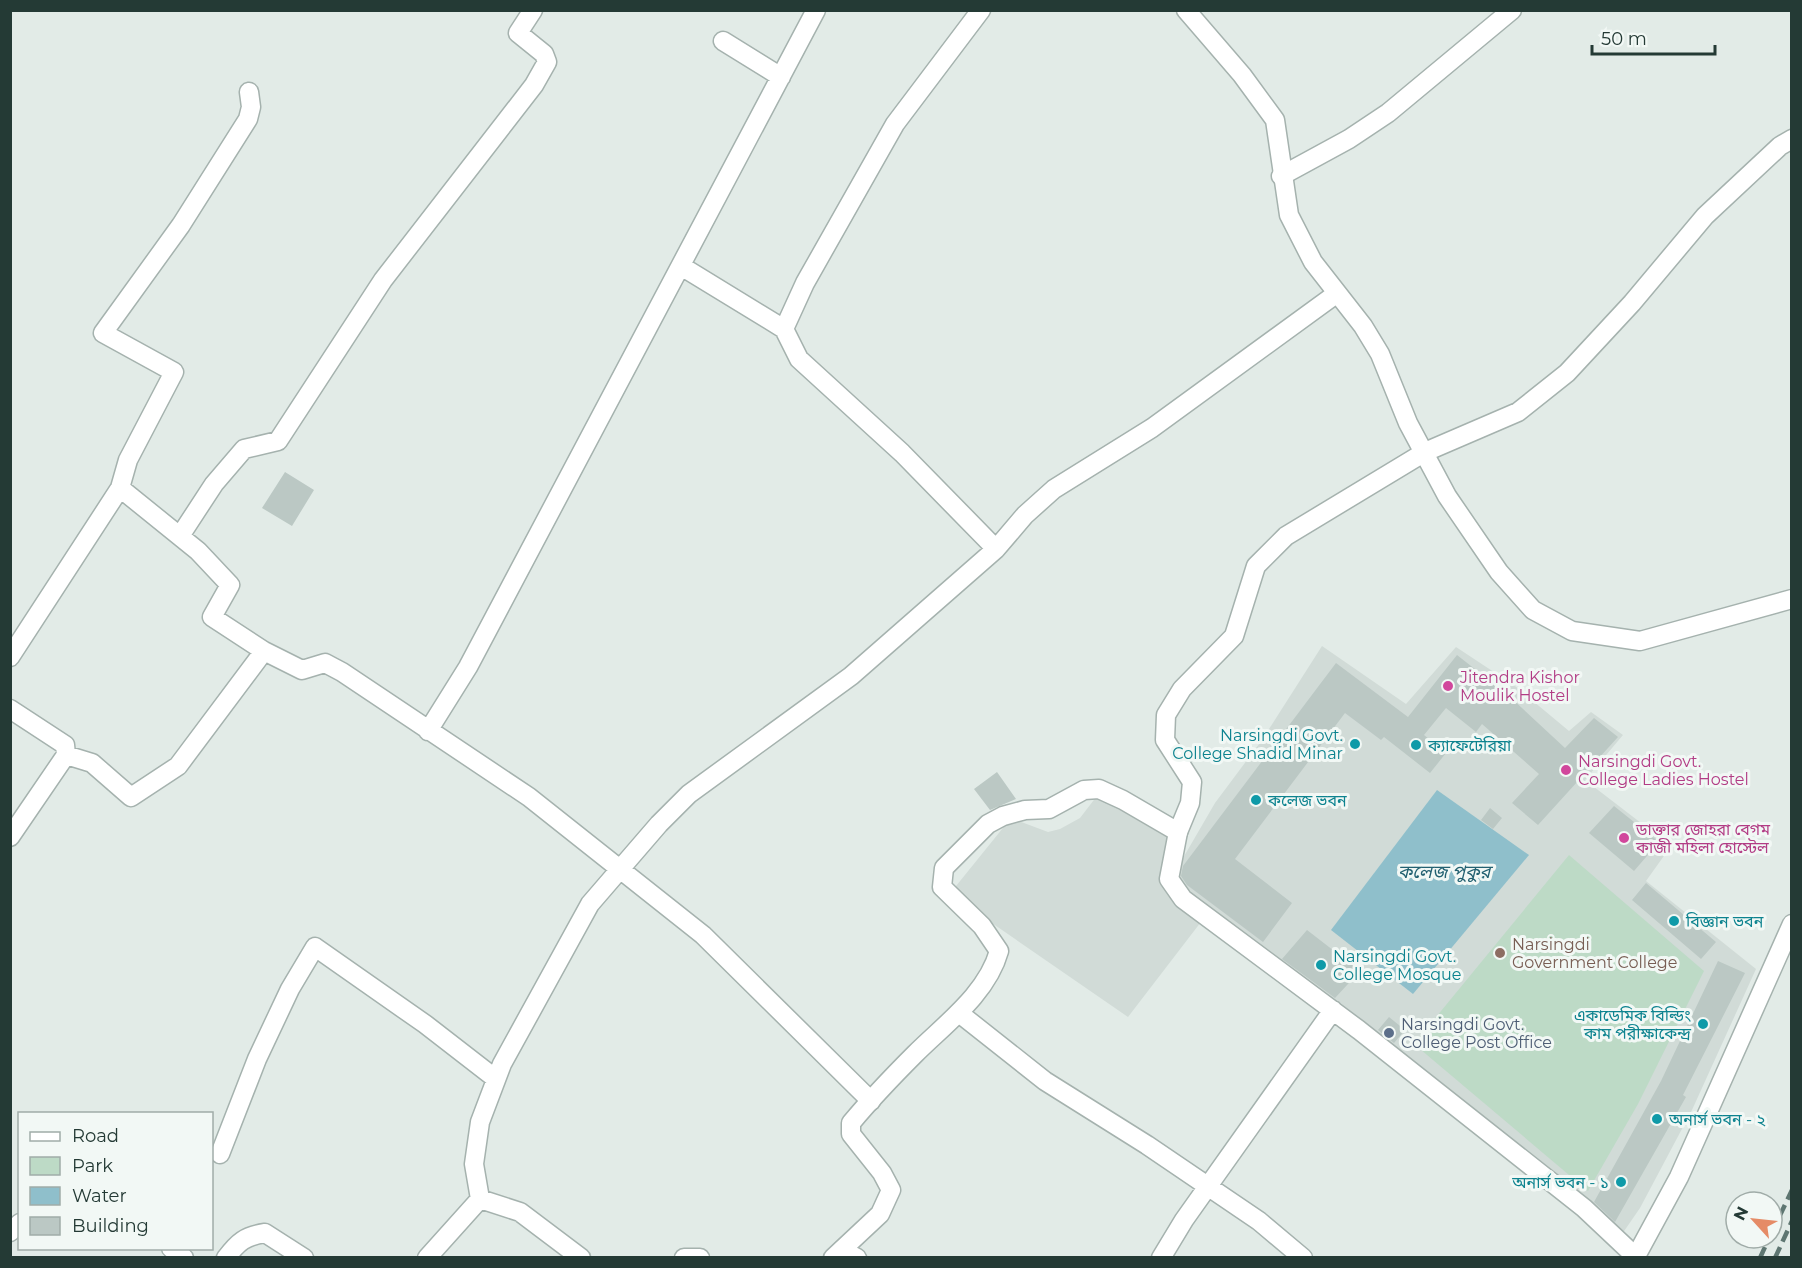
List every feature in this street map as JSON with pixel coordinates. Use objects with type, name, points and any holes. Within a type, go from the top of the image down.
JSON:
[{"type":"street","points":[[180,536],[214,484],[244,449],[278,441],[383,280],[534,85],[547,62],[544,54],[518,33],[533,10]]},
{"type":"street","points":[[428,731],[468,667],[816,10]]},
{"type":"street","points":[[784,329],[806,283],[895,124],[981,10]]},
{"type":"street","points":[[1186,10],[1242,75],[1275,120],[1281,176],[1289,215],[1313,262],[1363,326],[1380,354],[1408,423],[1448,496],[1498,572],[1533,610],[1572,631],[1640,641],[1791,598]]},
{"type":"street","points":[[1281,176],[1349,139],[1388,113],[1512,10]]},
{"type":"street","points":[[723,41],[781,77]]},
{"type":"street","points":[[10,657],[89,532],[120,488],[128,460],[174,372],[103,333],[181,225],[248,119],[249,92]]},
{"type":"street","points":[[1791,139],[1780,146],[1705,216],[1632,303],[1567,373],[1518,412],[1425,452],[1286,536],[1256,566],[1234,636],[1182,689],[1166,715],[1165,740],[1192,782],[1190,803],[1178,832],[1169,879],[1183,899],[1333,1010],[1584,1208],[1636,1257],[1679,1177],[1791,924]]},
{"type":"street","points":[[681,266],[784,329],[799,359],[902,453],[996,549]]},
{"type":"street","points":[[480,1199],[474,1164],[480,1122],[496,1079],[590,904],[689,794],[851,676],[996,549],[1025,515],[1054,489],[1152,428],[1336,294]]},
{"type":"street","points":[[120,488],[198,551],[230,585],[212,618],[264,651],[302,670],[325,663],[529,797],[703,935],[871,1101]]},
{"type":"street","points":[[66,755],[93,763],[131,797],[153,780],[178,766],[264,651]]},
{"type":"street","points":[[10,709],[65,745],[66,755],[10,837]]},
{"type":"street","points":[[844,1255],[880,1214],[891,1190],[882,1173],[850,1134],[851,1123],[959,1013],[995,966],[999,951],[982,926],[942,887],[941,878],[944,868],[988,824],[1003,816],[1025,810],[1049,809],[1084,790],[1099,789],[1151,814],[1178,832]]},
{"type":"street","points":[[220,1154],[257,1059],[290,989],[315,947],[496,1079]]},
{"type":"street","points":[[1161,1257],[1333,1010]]},
{"type":"street","points":[[959,1013],[1045,1081],[1147,1145],[1207,1188],[1259,1221],[1303,1257]]},
{"type":"street","points":[[427,1257],[480,1199]]},
{"type":"street","points":[[480,1199],[520,1212],[581,1257]]},
{"type":"street","points":[[226,1257],[238,1242],[249,1236],[265,1233],[304,1257]]},
{"type":"street","points":[[684,1257],[700,1257]]},
{"type":"shaded area","name":"Narsingdi Government College","points":[[1322,646],[1406,704],[1456,647],[1515,686],[1569,731],[1591,712],[1623,735],[1585,780],[1671,846],[1646,881],[1756,969],[1692,1110],[1640,1208],[1620,1237],[1196,904],[1172,877],[1215,803],[1262,740]]},
{"type":"shaded area","points":[[1100,792],[1171,840],[1163,867],[1204,918],[1128,1017],[989,921],[952,891],[1011,818],[1048,832],[1060,829],[1080,818]]},
{"type":"green space","points":[[1569,855],[1704,971],[1638,1104],[1588,1191],[1414,1044]]},
{"type":"water","name":"কলেজ পুকুর","points":[[1437,790],[1529,855],[1413,994],[1331,930]]},
{"type":"building","points":[[285,472],[314,490],[292,526],[262,508]]},
{"type":"building","points":[[1457,655],[1508,695],[1565,748],[1594,718],[1618,737],[1538,825],[1512,803],[1539,774],[1482,724],[1476,732],[1446,708],[1424,735],[1446,753],[1430,773],[1384,737],[1381,740],[1345,713],[1235,859],[1292,903],[1263,942],[1187,885],[1181,876],[1183,866],[1336,663],[1408,717]]},
{"type":"building","points":[[997,772],[1016,799],[990,810],[974,789]]},
{"type":"building","name":"ডাক্তার জোহরা বেগম কাজী মহিলা হোস্টেল","points":[[1614,806],[1659,842],[1634,871],[1589,833]]},
{"type":"building","points":[[1490,808],[1502,818],[1493,829],[1481,820]]},
{"type":"building","name":"বিজ্ঞান ভবন","points":[[1646,883],[1716,942],[1701,959],[1632,900]]},
{"type":"building","name":"Narsingdi Govt. College Mosque","points":[[1307,930],[1360,971],[1335,998],[1282,959]]},
{"type":"building","points":[[1718,961],[1745,973],[1683,1095],[1686,1097],[1615,1222],[1594,1202],[1661,1081]]},
{"type":"building","name":"Narsingdi Govt. College Post Office","points":[[1389,1017],[1405,1030],[1394,1043],[1378,1030]]},
{"type":"railway","points":[[1784,1207],[1792,1190]]},
{"type":"railway","points":[[1775,1258],[1792,1221]]},
{"type":"railway","points":[[1760,1258],[1764,1250]]},
{"type":"place","name":"Jitendra Kishor Moulik Hostel","points":[[1448,686]]},
{"type":"place","name":"Narsingdi Govt. College Shadid Minar","points":[[1355,744]]},
{"type":"place","name":"ক্যাফেটেরিয়া","points":[[1416,745]]},
{"type":"place","name":"Narsingdi Govt. College Ladies Hostel","points":[[1566,770]]},
{"type":"place","name":"কলেজ ভবন","points":[[1256,800]]},
{"type":"place","name":"ডাক্তার জোহরা বেগম কাজী মহিলা হোস্টেল","points":[[1624,838]]},
{"type":"place","name":"বিজ্ঞান ভবন","points":[[1674,921]]},
{"type":"place","name":"Narsingdi Government College","points":[[1500,953]]},
{"type":"place","name":"Narsingdi Govt. College Mosque","points":[[1321,965]]},
{"type":"place","name":"একাডেমিক বিল্ডিং কাম পরীক্ষাকেন্দ্র","points":[[1703,1024]]},
{"type":"place","name":"Narsingdi Govt. College Post Office","points":[[1389,1033]]},
{"type":"place","name":"অনার্স ভবন - ২","points":[[1657,1119]]},
{"type":"place","name":"অনার্স ভবন - ১","points":[[1621,1182]]}]
